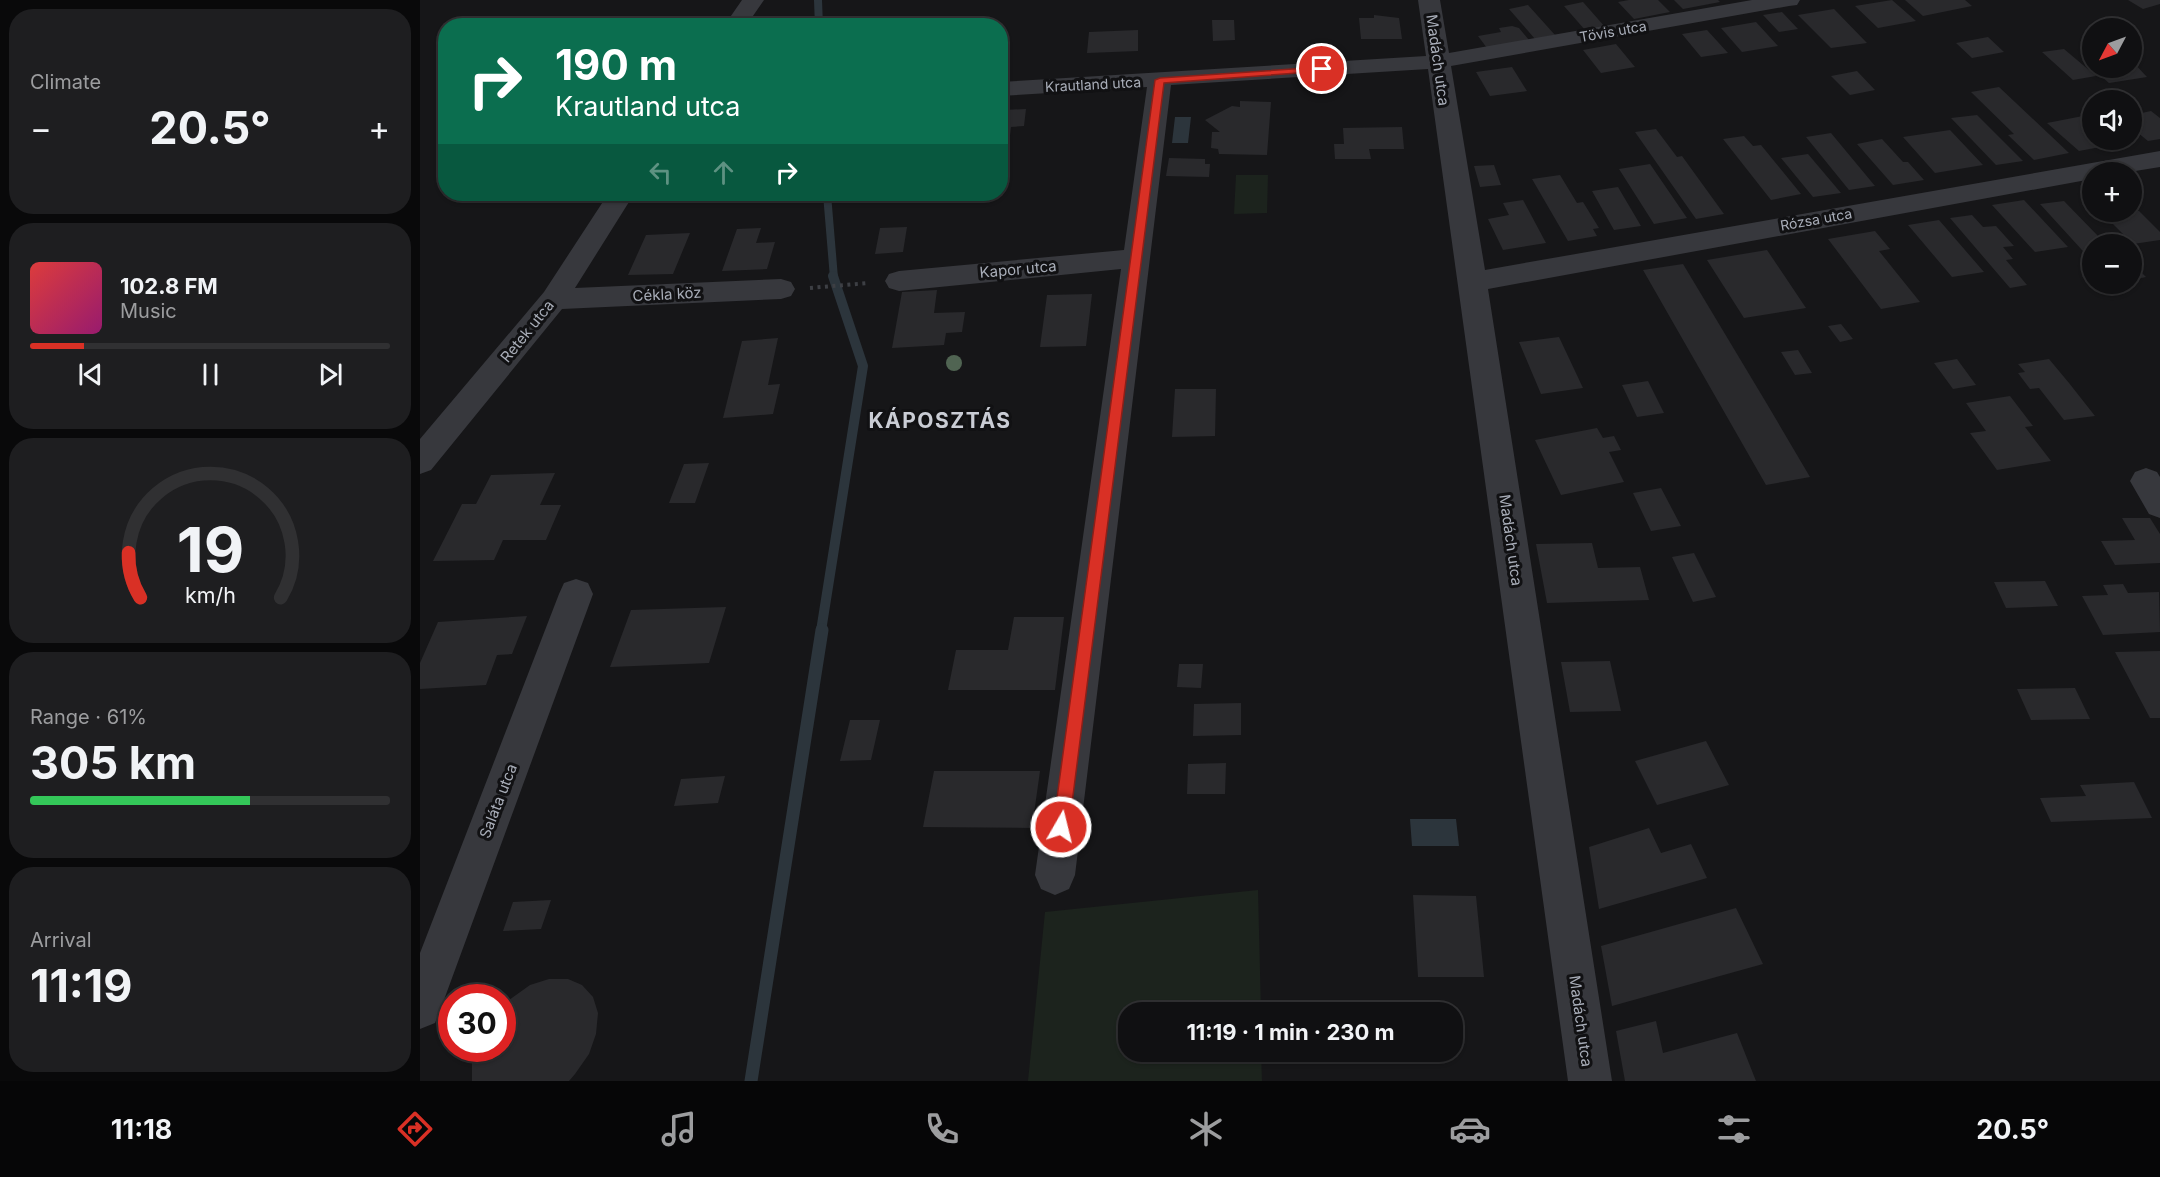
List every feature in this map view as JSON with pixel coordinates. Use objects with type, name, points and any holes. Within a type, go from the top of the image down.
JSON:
[{"type":"street","points":[[741,18],[753,0]]},
{"type":"street","name":"Madách utca","points":[[1429,0],[1473,282],[1590,1081]]},
{"type":"street","name":"Tövis utca","points":[[1437,62],[1789,0]]},
{"type":"street","name":"Krautland utca","points":[[1008,89],[1437,62]]},
{"type":"street","points":[[1055,875],[1160,80]]},
{"type":"street","name":"Rózsa utca","points":[[1473,282],[2160,159]]},
{"type":"street","name":"Retek utca","points":[[420,461],[554,299],[617,201]]},
{"type":"street","name":"Kapor utca","points":[[899,281],[1137,258]]},
{"type":"street","name":"Cékla köz","points":[[554,299],[794,288]]},
{"type":"street","name":"Saláta utca","points":[[420,1008],[576,594]]},
{"type":"path","points":[[794,288],[861,283]]},
{"type":"shaded area","points":[[1175,117],[1191,117],[1188,143],[1172,143]]},
{"type":"shaded area","points":[[1236,175],[1268,175],[1267,213],[1234,214]]},
{"type":"shaded area","points":[[1410,819],[1456,819],[1459,846],[1412,846]]},
{"type":"shaded area","points":[[1258,890],[1261,1002],[1118,1002],[1118,1062],[1261,1062],[1262,1081],[1028,1081],[1045,912]]},
{"type":"building","points":[[1658,0],[1670,12],[1634,19],[1618,2]]},
{"type":"building","points":[[1674,0],[1718,0],[1720,2],[1683,9]]},
{"type":"building","points":[[1892,0],[1916,21],[1878,28],[1855,6]]},
{"type":"building","points":[[1905,0],[1965,0],[1972,6],[1923,16]]},
{"type":"building","points":[[2128,0],[2160,0],[2160,4],[2143,9]]},
{"type":"building","points":[[1583,2],[1605,27],[1585,30],[1564,6]]},
{"type":"building","points":[[1528,5],[1555,35],[1535,39],[1509,9]]},
{"type":"building","points":[[1834,9],[1867,43],[1831,48],[1798,15]]},
{"type":"building","points":[[1782,12],[1798,29],[1779,32],[1763,15]]},
{"type":"building","points":[[1374,15],[1399,18],[1402,39],[1361,39],[1359,18],[1374,18]]},
{"type":"building","points":[[1212,20],[1234,20],[1235,40],[1213,41]]},
{"type":"building","points":[[1756,22],[1778,46],[1742,52],[1721,28]]},
{"type":"building","points":[[1512,26],[1519,28],[1529,40],[1487,48],[1478,36],[1501,32],[1499,28]]},
{"type":"building","points":[[1138,30],[1138,51],[1087,53],[1089,32]]},
{"type":"building","points":[[1707,30],[1728,53],[1701,57],[1682,34]]},
{"type":"building","points":[[1988,37],[2004,52],[1972,58],[1956,43]]},
{"type":"building","points":[[1616,44],[1635,67],[1601,73],[1583,50]]},
{"type":"building","points":[[2064,49],[2082,64],[2082,78],[2084,78],[2073,80],[2042,52]]},
{"type":"building","points":[[1512,67],[1527,91],[1490,96],[1476,72]]},
{"type":"building","points":[[1857,71],[1875,90],[1850,95],[1831,76]]},
{"type":"building","points":[[2103,78],[2141,78],[2109,83]]},
{"type":"building","points":[[1999,87],[2069,153],[2034,160],[2008,135],[2014,134],[1971,92]]},
{"type":"building","points":[[1240,101],[1271,102],[1267,155],[1219,154],[1218,149],[1211,148],[1212,132],[1220,132],[1205,120],[1232,106],[1240,107]]},
{"type":"building","points":[[1026,109],[1024,126],[1011,127],[1009,144],[1008,110]]},
{"type":"building","points":[[2151,111],[2160,118],[2160,139],[2148,141],[2142,136],[2142,113]]},
{"type":"building","points":[[1977,115],[2023,161],[1996,165],[1951,118]]},
{"type":"building","points":[[2082,116],[2082,150],[2084,150],[2079,151],[2047,123]]},
{"type":"building","points":[[1402,127],[1404,149],[1369,149],[1371,159],[1335,159],[1334,144],[1344,144],[1343,128]]},
{"type":"building","points":[[1656,129],[1677,157],[1682,156],[1724,214],[1696,219],[1635,132]]},
{"type":"building","points":[[1950,130],[1983,165],[1935,173],[1903,137]]},
{"type":"building","points":[[1831,133],[1875,186],[1849,190],[1806,137]]},
{"type":"building","points":[[1744,136],[1753,146],[1761,145],[1801,194],[1771,200],[1723,139]]},
{"type":"building","points":[[1882,139],[1924,180],[1893,185],[1857,144]]},
{"type":"building","points":[[1808,154],[1841,193],[1813,197],[1781,158]]},
{"type":"building","points":[[1169,158],[1205,159],[1205,164],[1210,164],[1209,177],[1166,176]]},
{"type":"building","points":[[1650,164],[1687,218],[1654,224],[1619,169]]},
{"type":"building","points":[[1494,165],[1501,185],[1480,187],[1474,166]]},
{"type":"building","points":[[1560,175],[1577,203],[1583,202],[1599,228],[1593,229],[1597,236],[1568,241],[1532,179]]},
{"type":"building","points":[[1618,187],[1641,226],[1614,230],[1592,191]]},
{"type":"building","points":[[1523,200],[1546,243],[1503,250],[1488,219],[1509,215],[1503,203]]},
{"type":"building","points":[[2024,200],[2068,247],[2035,252],[1992,205]]},
{"type":"building","points":[[2064,201],[2096,234],[2082,234],[2082,250],[2040,204]]},
{"type":"building","points":[[2142,214],[2160,232],[2160,240],[2142,243],[2142,234],[2123,234],[2111,222],[2142,222]]},
{"type":"building","points":[[1972,215],[1983,227],[1996,226],[2014,246],[2003,247],[2013,259],[2006,260],[2027,285],[2010,288],[1950,218]]},
{"type":"building","points":[[1939,220],[1984,272],[1952,277],[1908,225]]},
{"type":"building","points":[[907,227],[903,252],[875,254],[880,228]]},
{"type":"building","points":[[761,228],[756,243],[775,242],[767,269],[722,271],[737,229]]},
{"type":"building","points":[[1875,231],[1890,249],[1879,251],[1920,302],[1881,309],[1828,239]]},
{"type":"building","points":[[690,233],[673,274],[628,275],[646,235]]},
{"type":"building","points":[[1767,250],[1806,308],[1744,318],[1707,260]]},
{"type":"building","points":[[1683,264],[1810,477],[1766,485],[1643,270]]},
{"type":"building","points":[[937,290],[934,313],[965,312],[962,332],[946,333],[944,345],[892,348],[902,292]]},
{"type":"building","points":[[1092,294],[1086,346],[1040,347],[1047,295]]},
{"type":"building","points":[[1841,324],[1853,339],[1840,342],[1828,326]]},
{"type":"building","points":[[1559,337],[1583,388],[1541,394],[1519,342]]},
{"type":"building","points":[[778,338],[768,385],[780,384],[773,414],[723,418],[742,341]]},
{"type":"building","points":[[1798,350],[1812,373],[1795,375],[1781,352]]},
{"type":"building","points":[[1957,359],[1976,385],[1953,389],[1934,363]]},
{"type":"building","points":[[2049,359],[2095,416],[2064,420],[2039,388],[2030,389],[2018,373],[2025,372],[2018,364]]},
{"type":"building","points":[[1648,381],[1664,413],[1637,417],[1622,385]]},
{"type":"building","points":[[1175,389],[1216,389],[1215,436],[1172,437]]},
{"type":"building","points":[[2010,396],[2033,426],[2025,427],[2051,461],[1997,470],[1970,433],[1986,431],[1966,403]]},
{"type":"building","points":[[1597,428],[1603,438],[1614,436],[1621,450],[1609,452],[1624,482],[1561,495],[1535,440]]},
{"type":"building","points":[[709,463],[695,503],[669,503],[684,464]]},
{"type":"building","points":[[555,473],[540,505],[561,505],[546,540],[503,540],[494,560],[433,561],[462,504],[476,504],[491,475]]},
{"type":"building","points":[[1661,488],[1681,526],[1651,531],[1633,493]]},
{"type":"building","points":[[2122,518],[2150,518],[2160,534],[2160,563],[2115,565],[2101,541],[2135,540]]},
{"type":"building","points":[[1592,543],[1598,568],[1640,567],[1649,600],[1547,603],[1536,544]]},
{"type":"building","points":[[1694,553],[1716,597],[1693,602],[1672,557]]},
{"type":"building","points":[[2045,581],[2058,606],[2006,608],[1994,582]]},
{"type":"building","points":[[2123,584],[2128,593],[2159,592],[2160,632],[2103,635],[2082,596],[2108,595],[2103,585]]},
{"type":"building","points":[[726,607],[709,663],[610,667],[631,610]]},
{"type":"building","points":[[527,616],[512,654],[497,655],[486,685],[420,689],[420,663],[438,622]]},
{"type":"building","points":[[1014,617],[1064,617],[1055,690],[948,690],[956,650],[1008,650]]},
{"type":"building","points":[[2160,651],[2160,718],[2150,718],[2115,652]]},
{"type":"building","points":[[1610,661],[1621,711],[1570,712],[1561,662]]},
{"type":"building","points":[[1179,664],[1203,664],[1201,688],[1177,687]]},
{"type":"building","points":[[2075,688],[2090,719],[2031,720],[2017,689]]},
{"type":"building","points":[[1241,703],[1241,735],[1193,736],[1194,704]]},
{"type":"building","points":[[850,720],[880,720],[871,760],[840,761]]},
{"type":"building","points":[[1706,741],[1729,785],[1657,805],[1635,761]]},
{"type":"building","points":[[1226,763],[1225,794],[1187,794],[1188,764]]},
{"type":"building","points":[[934,771],[1040,771],[1032,828],[923,827]]},
{"type":"building","points":[[725,776],[718,803],[674,806],[681,779]]},
{"type":"building","points":[[2134,782],[2152,818],[2051,822],[2040,798],[2086,796],[2080,785]]},
{"type":"building","points":[[1649,828],[1661,853],[1691,844],[1707,878],[1599,909],[1589,847]]},
{"type":"building","points":[[1413,895],[1476,896],[1484,977],[1418,977]]},
{"type":"building","points":[[551,900],[541,929],[503,931],[513,902]]},
{"type":"building","points":[[1736,908],[1763,964],[1612,1006],[1601,946]]},
{"type":"building","points":[[549,979],[568,979],[582,985],[593,997],[598,1013],[596,1034],[589,1054],[569,1081],[472,1081],[472,1062],[516,1062],[516,995],[530,985]]},
{"type":"building","points":[[1656,1021],[1663,1053],[1737,1033],[1756,1081],[1625,1081],[1616,1031]]},
{"type":"waterway","points":[[818,0],[819,18]]},
{"type":"waterway","points":[[828,201],[834,278]]},
{"type":"waterway","points":[[821,631],[863,366],[833,276]]},
{"type":"waterway","points":[[751,1081],[822,630]]},
{"type":"district","name":"KÁPOSZTÁS","points":[[940,420]]},
{"type":"route","points":[[1061,827],[1160,80],[1322,69]]}]
